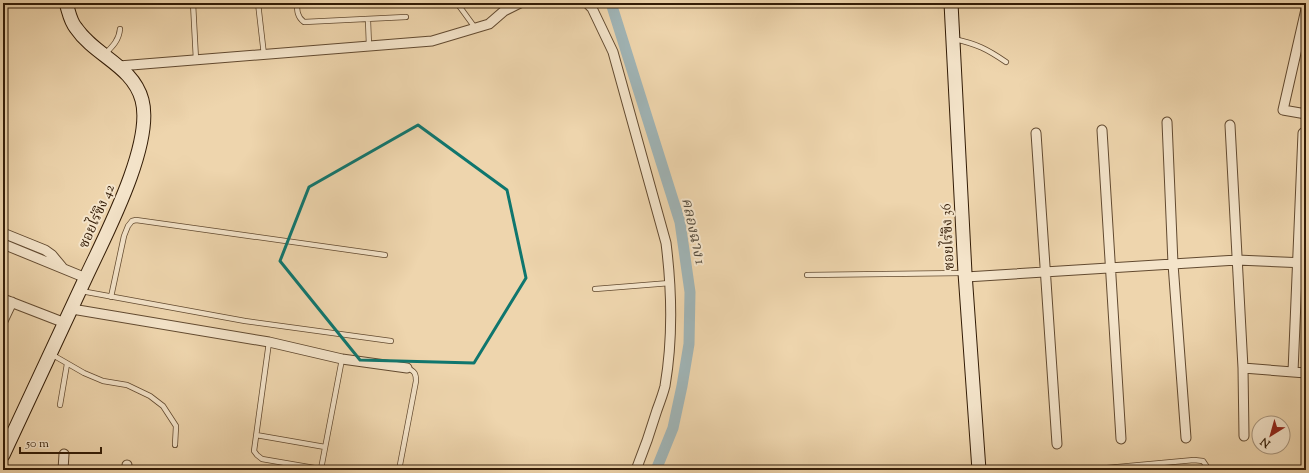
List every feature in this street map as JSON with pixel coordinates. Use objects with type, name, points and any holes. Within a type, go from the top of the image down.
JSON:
[{"type":"street","name":"ซอยไร่ขิง 42","points":[[3,455],[105,238],[125,191],[142,139],[144,122],[143,102],[138,88],[131,78],[119,66],[92,45],[75,28],[66,3]]},
{"type":"street","points":[[119,66],[432,41],[489,24],[504,11],[520,3]]},
{"type":"street","points":[[587,3],[592,8],[613,52],[666,243],[672,309],[665,387],[636,470]]},
{"type":"street","name":"ซอยไร่ขิง 36","points":[[951,3],[965,275],[979,470]]},
{"type":"street","points":[[1306,10],[1283,110],[1306,114]]},
{"type":"street","points":[[1167,122],[1173,264],[1186,438]]},
{"type":"street","points":[[1230,125],[1243,368],[1244,436]]},
{"type":"street","points":[[1102,130],[1120,439]]},
{"type":"street","points":[[1036,133],[1044,272],[1057,444]]},
{"type":"street","points":[[1293,372],[1302,262],[1303,133]]},
{"type":"street","points":[[3,233],[46,250],[62,268]]},
{"type":"street","points":[[3,244],[86,278]]},
{"type":"street","points":[[965,275],[1044,272],[1237,260],[1302,262]]},
{"type":"street","points":[[3,299],[65,323]]},
{"type":"street","points":[[3,321],[12,302]]},
{"type":"street","points":[[72,309],[269,342],[342,359],[407,368]]},
{"type":"street","points":[[1243,368],[1306,373]]},
{"type":"street","points":[[63,470],[64,454]]},
{"type":"lane","points":[[193,3],[196,60]]},
{"type":"lane","points":[[258,3],[264,55]]},
{"type":"lane","points":[[297,3],[298,15],[304,22],[406,18]]},
{"type":"lane","points":[[457,3],[476,29]]},
{"type":"lane","points":[[368,20],[369,46]]},
{"type":"lane","points":[[104,54],[117,41],[120,36],[120,29]]},
{"type":"lane","points":[[953,38],[986,49],[1006,62]]},
{"type":"lane","points":[[111,297],[124,236],[128,226],[132,221],[136,220],[385,255]]},
{"type":"lane","points":[[807,275],[965,275]]},
{"type":"lane","points":[[596,289],[670,282]]},
{"type":"lane","points":[[80,291],[245,321],[391,341]]},
{"type":"lane","points":[[269,342],[254,451],[262,459],[324,470],[325,447],[342,359]]},
{"type":"lane","points":[[50,354],[84,373],[103,381],[127,385],[154,399],[163,406],[176,426],[175,445]]},
{"type":"lane","points":[[60,404],[68,364]]},
{"type":"lane","points":[[399,470],[416,381],[416,374],[413,370],[407,368]]},
{"type":"lane","points":[[256,435],[325,447]]},
{"type":"lane","points":[[1085,470],[1194,460],[1203,461],[1208,470]]},
{"type":"highlighted area","points":[[418,125],[507,190],[526,278],[474,363],[360,360],[280,261],[309,187]]},
{"type":"waterway","name":"คลองฉาง 1","points":[[611,3],[680,222],[690,292],[689,344],[682,386],[673,428],[656,470]]}]
